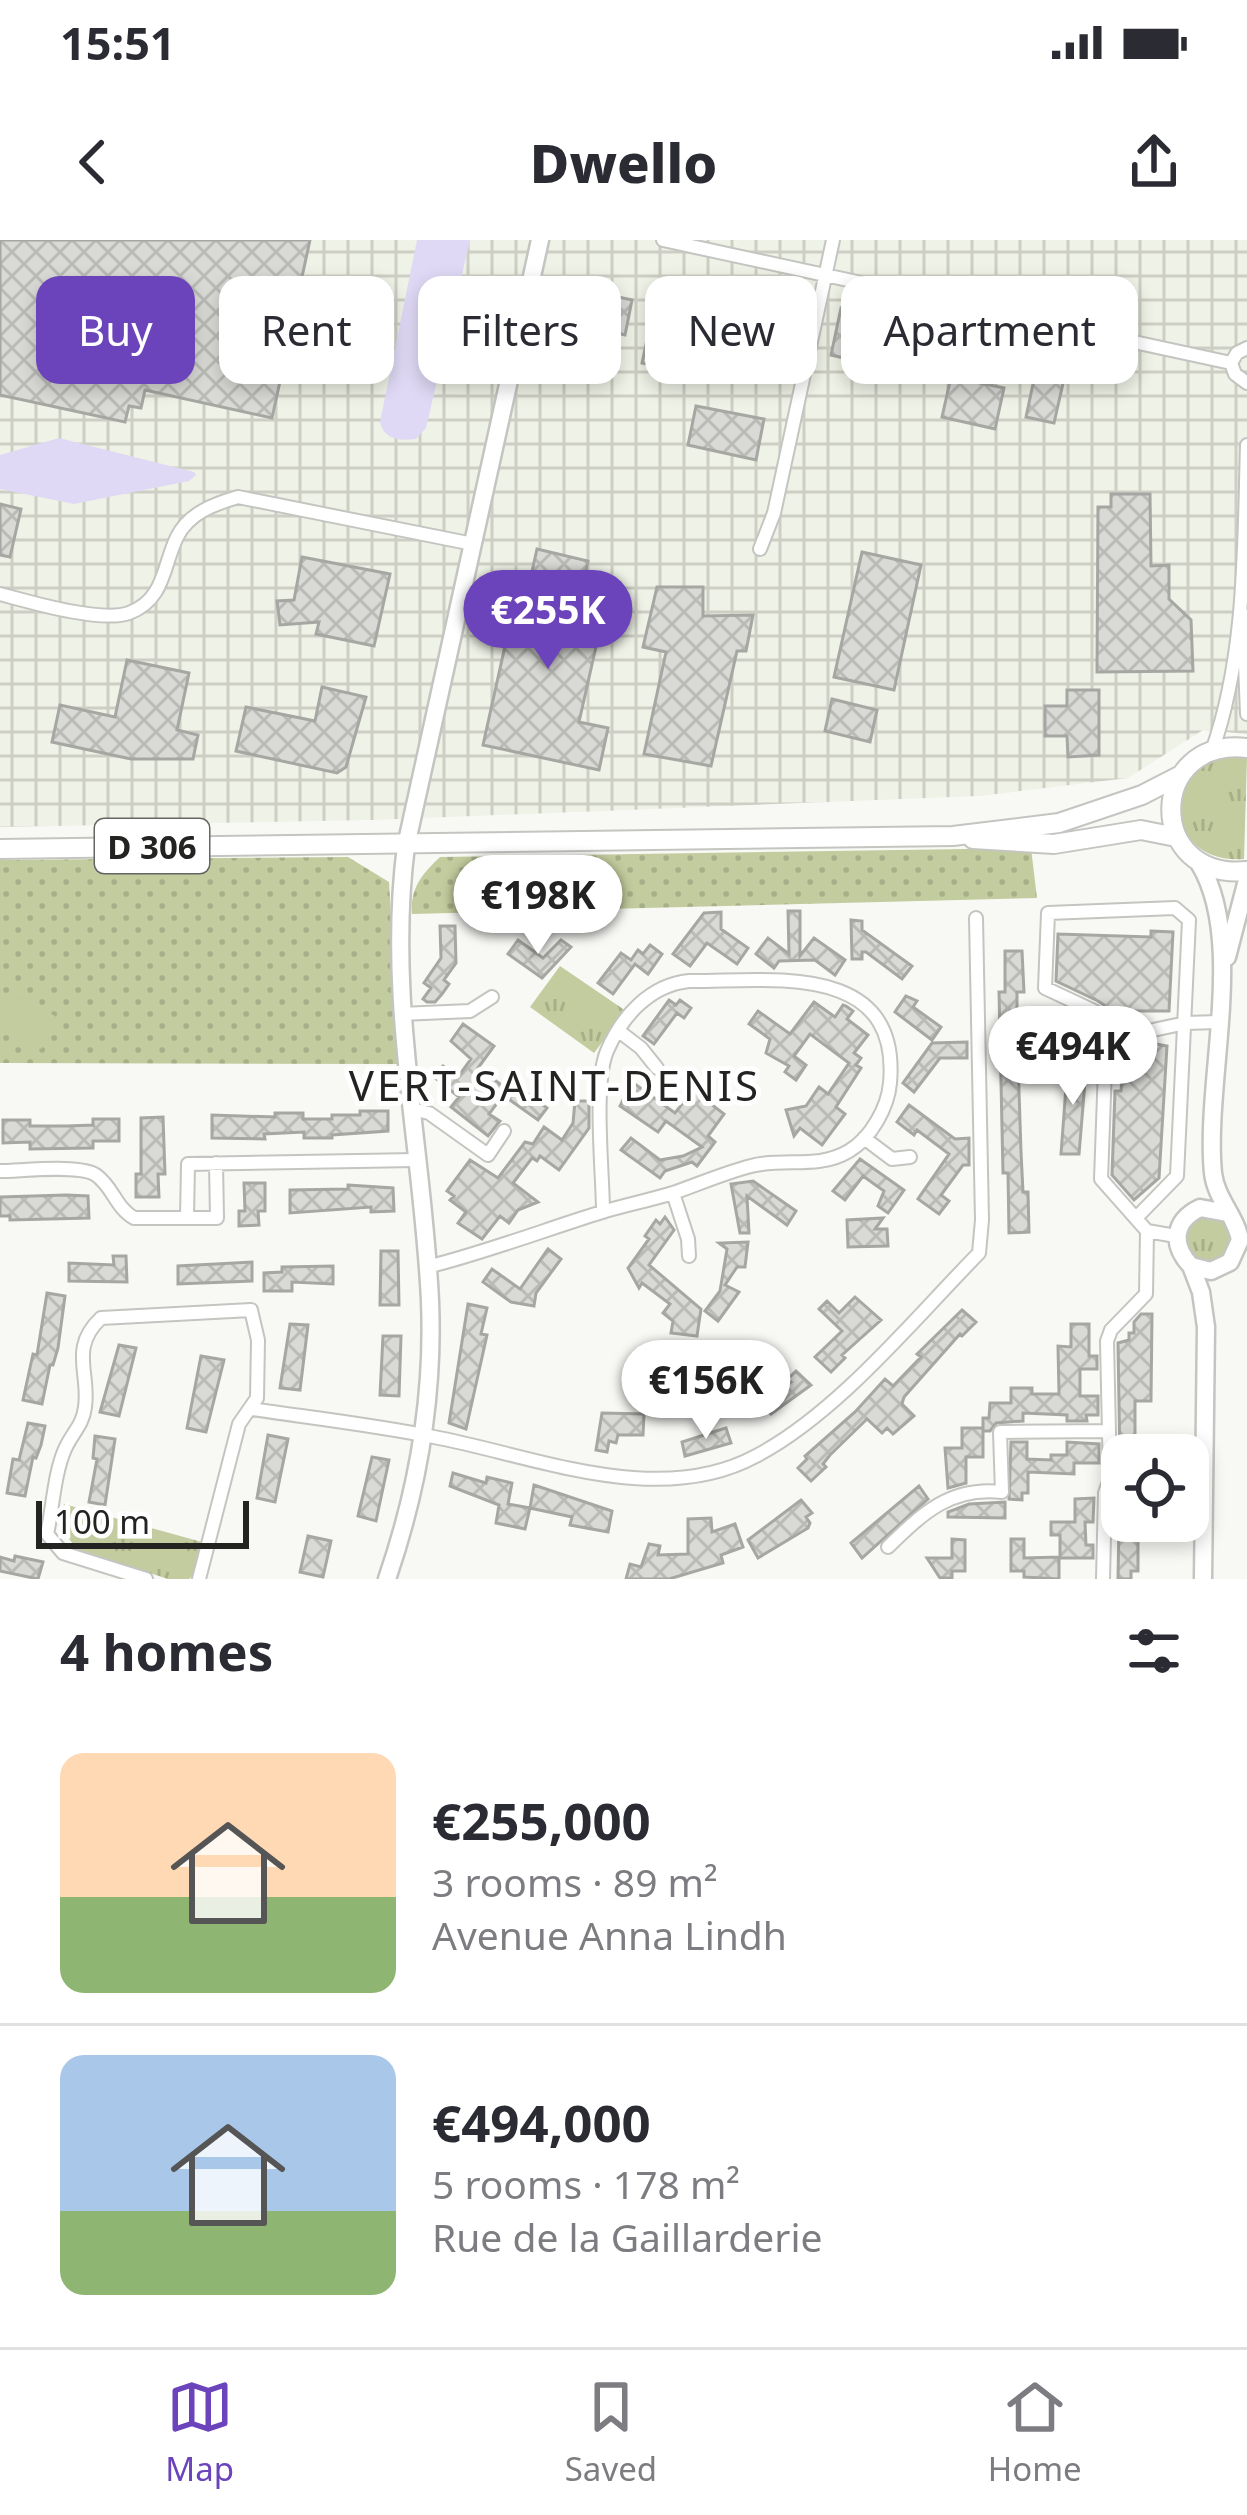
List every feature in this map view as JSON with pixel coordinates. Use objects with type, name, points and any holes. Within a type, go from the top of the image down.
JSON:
[{"type":"main road","points":[[1247,748],[1212,751],[1188,766],[1179,776],[1170,817],[1176,837],[1199,863],[1247,876]]},
{"type":"main road","name":"D 306","points":[[0,849],[953,836],[1059,823],[1142,795],[1179,776]]},
{"type":"main road","name":"D 306","points":[[953,836],[1054,844],[1141,830],[1176,837]]},
{"type":"street","points":[[387,1579],[424,1435],[430,1336],[428,1267],[401,1014],[400,893],[406,846],[540,240]]},
{"type":"street","points":[[663,240],[1232,362]]},
{"type":"street","points":[[760,549],[774,513],[833,240]]},
{"type":"street","points":[[1247,347],[1232,362],[1234,374],[1247,383]]},
{"type":"street","points":[[1212,751],[1224,716],[1241,586],[1247,445]]},
{"type":"street","points":[[0,594],[103,615],[128,614],[163,584],[178,536],[194,517],[213,504],[238,497],[473,544]]},
{"type":"street","points":[[1241,586],[1247,714]]},
{"type":"street","points":[[1199,863],[1218,905],[1214,1179],[1227,1214],[1244,1240],[1230,1262],[1214,1270],[1201,1292]]},
{"type":"street","points":[[1220,993],[1247,876]]},
{"type":"street","points":[[1103,1579],[1105,1493],[1110,1479],[1106,1341],[1146,1294],[1148,1231],[1101,1178],[1106,1040],[1095,1027],[1094,1011],[1045,988],[1048,913],[1175,908],[1189,920],[1177,1177],[1137,1217]]},
{"type":"street","points":[[252,1409],[424,1435],[631,1478],[680,1479],[714,1473],[753,1459],[800,1430],[980,1253],[976,918]]},
{"type":"street","points":[[428,1267],[757,1164],[827,1161],[851,1150],[882,1112],[890,1088],[891,1062],[870,1013],[840,991],[800,979],[673,982],[648,994],[607,1051],[602,1077],[603,1212]]},
{"type":"street","points":[[401,1014],[470,1011],[493,998]]},
{"type":"street","points":[[1106,1040],[1186,1023],[1218,1022]]},
{"type":"street","points":[[620,1032],[657,1068]]},
{"type":"street","points":[[411,1109],[429,1113],[488,1155],[504,1131]]},
{"type":"street","points":[[865,1138],[892,1159],[910,1156]]},
{"type":"street","points":[[188,1218],[188,1164],[416,1160]]},
{"type":"street","points":[[0,1172],[85,1170],[102,1180],[123,1211],[134,1218],[217,1218],[216,1163]]},
{"type":"street","points":[[1203,1579],[1206,1327],[1201,1292],[1176,1236],[1184,1218],[1200,1208],[1214,1179]]},
{"type":"street","points":[[673,1193],[689,1256]]},
{"type":"street","points":[[1200,1208],[1227,1214]]},
{"type":"street","points":[[1148,1231],[1176,1236]]},
{"type":"street","points":[[1191,1266],[1214,1270]]},
{"type":"street","points":[[146,1579],[63,1553],[47,1534],[65,1448],[81,1427],[87,1401],[80,1372],[89,1329],[101,1318],[251,1310],[259,1340],[257,1398],[239,1424],[200,1579]]},
{"type":"street","points":[[887,1547],[932,1505],[978,1490],[1002,1492],[1000,1432],[1108,1431]]},
{"type":"shaded area","points":[[0,240],[1247,240],[1247,734],[1203,730],[1128,778],[980,796],[373,820],[0,827]]},
{"type":"shaded area","points":[[417,240],[470,240],[462,276],[418,276],[418,384],[436,384],[426,428],[416,439],[389,436],[380,422],[388,384],[394,384],[394,353]]},
{"type":"shaded area","points":[[59,438],[196,475],[189,481],[74,504],[0,489],[0,455]]},
{"type":"green space","points":[[1227,756],[1247,758],[1244,859],[1219,857],[1199,848],[1186,834],[1180,817],[1188,781],[1204,766]]},
{"type":"green space","points":[[1031,848],[1037,898],[412,914],[418,882],[440,857]]},
{"type":"green space","points":[[348,857],[389,882],[400,1064],[0,1063],[0,860]]},
{"type":"green space","points":[[560,966],[626,1011],[594,1053],[530,1007]]},
{"type":"green space","points":[[5,993],[55,1016],[41,1049],[0,1031]]},
{"type":"green space","points":[[1209,1215],[1226,1222],[1233,1239],[1226,1256],[1209,1263],[1192,1256],[1185,1239],[1192,1222]]},
{"type":"green space","points":[[64,1504],[202,1542],[194,1575],[168,1579],[77,1549],[58,1525]]},
{"type":"building","points":[[0,240],[310,240],[302,276],[219,276],[219,384],[279,384],[272,418],[145,390],[141,408],[129,406],[125,422],[0,395]]},
{"type":"building","points":[[621,298],[632,300],[625,335],[621,334]]},
{"type":"building","points":[[841,308],[841,357],[831,355]]},
{"type":"building","points":[[949,384],[1004,388],[995,429],[942,417]]},
{"type":"building","points":[[1033,384],[1063,384],[1054,423],[1026,417]]},
{"type":"building","points":[[696,406],[764,419],[756,460],[688,445]]},
{"type":"building","points":[[1111,494],[1150,494],[1151,566],[1169,565],[1169,599],[1191,620],[1193,671],[1097,672],[1098,507],[1111,507]]},
{"type":"building","points":[[0,504],[21,509],[10,557],[0,555]]},
{"type":"building","points":[[537,549],[588,561],[574,623],[600,629],[579,722],[608,728],[599,770],[483,745],[511,619],[521,621]]},
{"type":"building","points":[[862,552],[921,565],[894,690],[834,677]]},
{"type":"building","points":[[302,557],[390,574],[374,646],[316,634],[319,622],[280,625],[277,601],[294,600]]},
{"type":"building","points":[[657,587],[703,587],[703,616],[753,615],[746,651],[737,651],[711,766],[644,754],[666,652],[643,647]]},
{"type":"building","points":[[127,660],[189,673],[177,730],[198,735],[193,759],[131,759],[52,742],[60,705],[115,717]]},
{"type":"building","points":[[322,687],[366,697],[346,767],[337,773],[236,751],[246,707],[315,721]]},
{"type":"building","points":[[1067,690],[1099,690],[1099,755],[1068,757],[1067,736],[1045,736],[1045,706],[1067,706]]},
{"type":"building","points":[[832,699],[877,710],[870,742],[825,731]]},
{"type":"building","points":[[788,911],[800,911],[800,956],[814,938],[845,960],[835,975],[815,960],[779,961],[774,968],[756,954],[768,938],[789,954]]},
{"type":"building","points":[[721,912],[721,929],[748,948],[737,964],[707,943],[690,966],[673,954],[704,913]]},
{"type":"building","points":[[851,920],[862,921],[862,930],[912,966],[902,979],[866,952],[862,959],[852,959]]},
{"type":"building","points":[[440,926],[455,926],[456,963],[444,980],[449,984],[442,994],[435,1002],[427,1002],[423,999],[431,988],[424,983],[441,958]]},
{"type":"building","points":[[1151,931],[1173,932],[1169,1011],[1105,1011],[1098,1001],[1056,981],[1058,934],[1151,937]]},
{"type":"building","points":[[518,940],[543,958],[561,940],[571,947],[542,978],[508,954]]},
{"type":"building","points":[[650,945],[662,954],[648,974],[635,964],[613,994],[598,983],[621,953],[631,960]]},
{"type":"building","points":[[1005,951],[1022,951],[1024,992],[1017,992],[1017,1029],[1023,1192],[1028,1192],[1029,1232],[1009,1233],[999,992],[1005,992]]},
{"type":"building","points":[[906,996],[941,1027],[932,1040],[895,1012]]},
{"type":"building","points":[[669,1000],[676,1005],[680,1000],[691,1008],[684,1018],[677,1013],[654,1044],[643,1036]]},
{"type":"building","points":[[814,1002],[835,1017],[846,1006],[853,1011],[847,1019],[868,1035],[854,1053],[861,1058],[856,1065],[861,1068],[836,1107],[845,1114],[822,1145],[800,1128],[794,1136],[786,1110],[806,1106],[819,1087],[828,1094],[849,1063],[810,1034],[794,1056],[806,1065],[796,1080],[785,1072],[789,1066],[766,1053],[770,1039],[749,1024],[758,1011],[790,1034]]},
{"type":"building","points":[[463,1024],[494,1046],[478,1068],[507,1089],[512,1082],[547,1108],[538,1120],[503,1095],[489,1114],[500,1121],[488,1136],[451,1107],[459,1097],[434,1077],[443,1066],[458,1077],[471,1059],[451,1041]]},
{"type":"building","points":[[967,1042],[967,1058],[940,1058],[914,1092],[903,1083],[932,1043]]},
{"type":"building","points":[[1139,1044],[1167,1046],[1159,1178],[1134,1200],[1112,1175],[1115,1091],[1121,1091],[1123,1062],[1137,1063]]},
{"type":"building","points":[[1068,1060],[1082,1061],[1081,1070],[1086,1070],[1079,1154],[1061,1154]]},
{"type":"building","points":[[632,1082],[675,1113],[693,1090],[724,1114],[708,1136],[715,1142],[697,1166],[692,1162],[665,1171],[660,1178],[621,1150],[631,1138],[660,1160],[702,1147],[666,1121],[658,1132],[620,1106]]},
{"type":"building","points":[[575,1101],[589,1101],[589,1128],[559,1170],[540,1156],[537,1161],[532,1158],[513,1183],[538,1202],[518,1210],[509,1223],[500,1216],[482,1239],[458,1223],[466,1212],[450,1200],[454,1196],[447,1191],[470,1160],[498,1178],[525,1142],[533,1144],[544,1127],[562,1140],[573,1123]]},
{"type":"building","points":[[909,1105],[955,1139],[969,1138],[969,1165],[963,1165],[941,1195],[949,1201],[939,1214],[918,1199],[949,1154],[917,1130],[914,1135],[897,1122]]},
{"type":"building","points":[[360,1111],[388,1111],[388,1131],[332,1138],[304,1138],[304,1132],[264,1134],[265,1139],[212,1138],[212,1115],[303,1113],[303,1119],[332,1119],[332,1115],[360,1115]]},
{"type":"building","points":[[163,1117],[165,1174],[158,1174],[159,1197],[136,1197],[141,1118]]},
{"type":"building","points":[[93,1119],[119,1119],[119,1141],[93,1141],[93,1148],[30,1149],[30,1142],[3,1143],[3,1120],[67,1126],[93,1125]]},
{"type":"building","points":[[860,1159],[904,1190],[888,1213],[878,1206],[884,1191],[863,1176],[845,1200],[833,1191]]},
{"type":"building","points":[[753,1181],[796,1211],[787,1225],[747,1196],[749,1233],[740,1233],[731,1184]]},
{"type":"building","points":[[244,1183],[265,1183],[265,1211],[258,1211],[259,1225],[239,1226],[239,1211],[245,1211]]},
{"type":"building","points":[[348,1185],[393,1188],[394,1211],[371,1212],[371,1207],[290,1213],[290,1190],[348,1189]]},
{"type":"building","points":[[88,1196],[89,1218],[10,1220],[10,1216],[0,1216],[0,1197]]},
{"type":"building","points":[[665,1217],[674,1230],[649,1265],[701,1309],[697,1336],[671,1333],[673,1321],[663,1313],[670,1304],[642,1283],[639,1288],[628,1268],[656,1220],[660,1224]]},
{"type":"building","points":[[883,1218],[875,1229],[887,1229],[888,1246],[848,1247],[847,1220]]},
{"type":"building","points":[[748,1242],[745,1267],[737,1267],[725,1285],[739,1292],[718,1321],[705,1311],[720,1291],[727,1249],[719,1243]]},
{"type":"building","points":[[548,1249],[561,1259],[536,1293],[534,1306],[511,1302],[483,1282],[492,1269],[520,1289]]},
{"type":"building","points":[[381,1251],[398,1251],[399,1305],[380,1305]]},
{"type":"building","points":[[113,1256],[126,1256],[127,1282],[69,1281],[69,1263],[114,1265]]},
{"type":"building","points":[[252,1262],[252,1281],[178,1284],[178,1266]]},
{"type":"building","points":[[333,1266],[333,1284],[292,1282],[292,1291],[264,1291],[264,1273],[282,1272],[282,1267]]},
{"type":"building","points":[[47,1293],[65,1296],[58,1348],[42,1404],[23,1400],[33,1354],[37,1355]]},
{"type":"building","points":[[855,1297],[881,1320],[842,1355],[845,1358],[831,1372],[815,1357],[842,1331],[819,1309],[827,1301],[839,1313]]},
{"type":"building","points":[[468,1304],[487,1308],[481,1334],[487,1335],[466,1429],[449,1423]]},
{"type":"building","points":[[962,1310],[976,1322],[904,1397],[902,1404],[914,1416],[893,1434],[887,1428],[882,1433],[867,1419],[811,1481],[798,1468],[805,1456],[885,1379],[893,1386],[921,1357],[917,1354]]},
{"type":"building","points":[[1141,1314],[1152,1314],[1151,1401],[1135,1401],[1135,1434],[1120,1434],[1118,1343],[1129,1340]]},
{"type":"building","points":[[290,1324],[308,1325],[300,1390],[280,1388]]},
{"type":"building","points":[[1071,1324],[1089,1324],[1089,1356],[1097,1356],[1097,1369],[1080,1369],[1080,1396],[1098,1396],[1098,1415],[1086,1415],[1087,1421],[1067,1421],[1067,1415],[1023,1413],[1023,1421],[996,1423],[990,1431],[983,1431],[983,1457],[966,1457],[966,1483],[948,1488],[945,1448],[962,1448],[962,1428],[983,1428],[990,1403],[1011,1403],[1011,1388],[1059,1394],[1058,1346],[1071,1347]]},
{"type":"building","points":[[383,1336],[401,1336],[399,1396],[380,1395]]},
{"type":"building","points":[[119,1345],[136,1348],[119,1416],[100,1412]]},
{"type":"building","points":[[201,1356],[224,1360],[206,1432],[187,1428]]},
{"type":"building","points":[[796,1371],[811,1385],[771,1414],[761,1402],[791,1382],[788,1379]]},
{"type":"building","points":[[645,1376],[677,1381],[680,1396],[660,1397],[660,1407],[645,1407]]},
{"type":"building","points":[[602,1413],[644,1414],[643,1435],[618,1435],[616,1443],[609,1441],[607,1452],[596,1450]]},
{"type":"building","points":[[28,1423],[45,1426],[41,1445],[33,1457],[25,1496],[7,1493],[13,1459],[19,1460]]},
{"type":"building","points":[[726,1428],[731,1443],[685,1456],[682,1442]]},
{"type":"building","points":[[268,1435],[288,1439],[275,1502],[257,1498]]},
{"type":"building","points":[[95,1436],[115,1439],[105,1505],[89,1502],[97,1459],[93,1458]]},
{"type":"building","points":[[1011,1442],[1027,1442],[1027,1459],[1051,1460],[1051,1455],[1067,1455],[1067,1442],[1099,1444],[1099,1463],[1074,1463],[1074,1474],[1028,1472],[1028,1493],[1022,1493],[1022,1500],[1009,1499]]},
{"type":"building","points":[[372,1457],[389,1460],[376,1521],[358,1516]]},
{"type":"building","points":[[453,1473],[486,1483],[487,1477],[512,1483],[508,1504],[530,1508],[525,1529],[496,1523],[499,1505],[450,1486]]},
{"type":"building","points":[[534,1485],[612,1511],[608,1532],[570,1525],[572,1517],[530,1508]]},
{"type":"building","points":[[919,1486],[928,1499],[862,1558],[851,1543]]},
{"type":"building","points":[[1094,1498],[1093,1522],[1085,1522],[1086,1545],[1093,1545],[1093,1558],[1060,1558],[1060,1535],[1051,1535],[1051,1522],[1075,1522],[1075,1499]]},
{"type":"building","points":[[801,1500],[812,1513],[806,1517],[808,1528],[758,1558],[748,1540]]},
{"type":"building","points":[[1005,1502],[1005,1518],[948,1517],[948,1512],[969,1504]]},
{"type":"building","points":[[711,1518],[712,1532],[735,1524],[743,1547],[721,1555],[723,1563],[669,1579],[626,1579],[630,1564],[641,1567],[649,1544],[660,1546],[658,1555],[688,1554],[688,1519]]},
{"type":"building","points":[[308,1536],[331,1541],[323,1577],[300,1572]]},
{"type":"building","points":[[952,1539],[965,1540],[965,1571],[940,1578],[927,1558],[952,1558]]},
{"type":"building","points":[[1011,1539],[1024,1539],[1024,1558],[1059,1557],[1059,1579],[1024,1577],[1024,1571],[1011,1571]]},
{"type":"building","points":[[1119,1542],[1138,1542],[1138,1571],[1131,1571],[1131,1579],[1118,1579]]},
{"type":"building","points":[[15,1556],[43,1562],[38,1579],[0,1571],[0,1557],[14,1561]]},
{"type":"district","name":"VERT-SAINT-DENIS","points":[[555,1084]]}]
